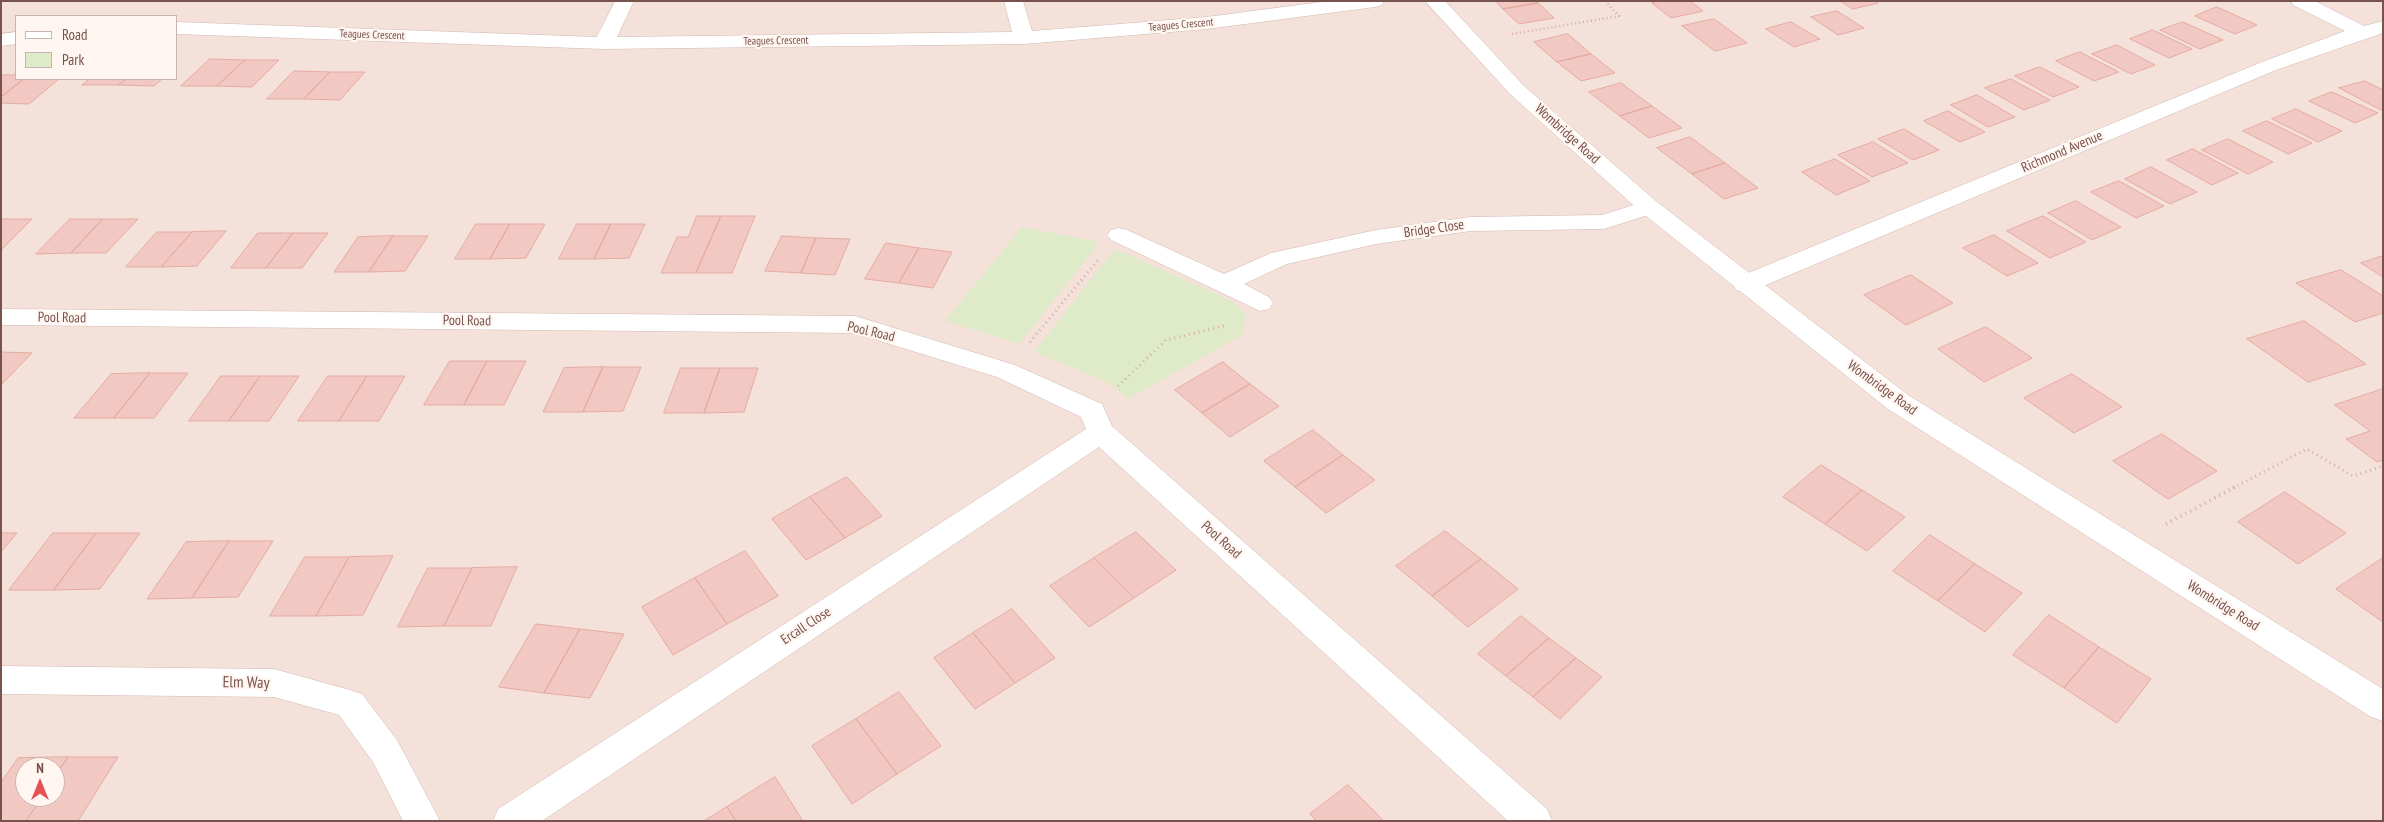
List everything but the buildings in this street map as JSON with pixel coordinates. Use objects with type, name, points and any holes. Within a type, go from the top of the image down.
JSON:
[{"type":"street","points":[[604,43],[625,1]]},
{"type":"street","points":[[1013,1],[1024,38]]},
{"type":"street","name":"Teagues Crescent","points":[[178,28],[604,43],[1024,38],[1208,23],[1375,1]]},
{"type":"street","name":"Wombridge Road","points":[[1434,1],[1517,90],[1649,207],[1898,402],[2383,707]]},
{"type":"street","points":[[2300,1],[2372,30]]},
{"type":"street","name":"Richmond Avenue","points":[[1745,284],[2269,66],[2372,30]]},
{"type":"street","points":[[1,40],[15,38]]},
{"type":"street","name":"Bridge Close","points":[[1225,284],[1245,272],[1280,258],[1376,237],[1471,224],[1604,222],[1649,207]]},
{"type":"street","points":[[1119,235],[1225,284],[1260,303]]},
{"type":"street","name":"Pool Road","points":[[1,317],[855,325],[1006,370],[1096,421],[1534,821]]},
{"type":"street","name":"Ercall Close","points":[[511,821],[1096,421]]},
{"type":"street","name":"Elm Way","points":[[1,680],[274,683],[350,704],[385,751],[422,821]]},
{"type":"path","points":[[1471,41],[1619,16],[1605,1]]},
{"type":"path","points":[[1006,370],[1119,235]]},
{"type":"path","points":[[1096,421],[1166,340],[1251,319],[1260,303]]},
{"type":"path","points":[[2126,545],[2307,449],[2353,476],[2383,466]]},
{"type":"shaded area","points":[[1,1],[2383,1],[2383,821],[1,821]]},
{"type":"green space","points":[[1022,227],[1095,241],[1096,247],[1019,344],[945,321]]},
{"type":"green space","points":[[1115,249],[1230,300],[1246,315],[1242,335],[1128,399],[1109,383],[1034,352]]}]
